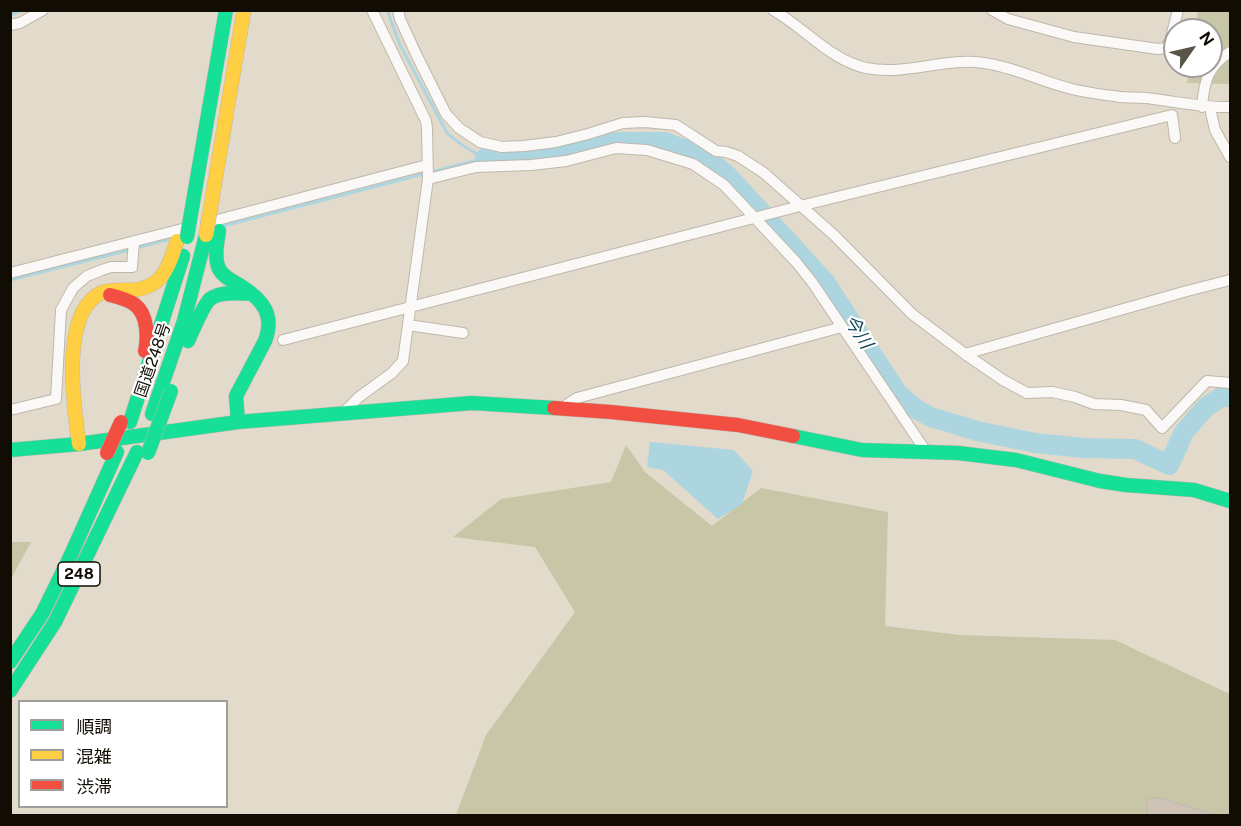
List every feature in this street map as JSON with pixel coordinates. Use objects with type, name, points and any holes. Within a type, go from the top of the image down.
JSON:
[{"type":"main road","name":"国道248号","points":[[10,662],[42,614],[69,559],[126,422],[183,259],[182,239],[192,208],[226,10]]},
{"type":"main road","points":[[238,422],[236,396],[265,340],[271,321],[259,300],[222,273],[216,262],[216,247],[212,233],[230,161],[243,16]]},
{"type":"main road","name":"国道248号","points":[[142,452],[152,414],[212,233]]},
{"type":"main road","points":[[79,444],[73,396],[74,344],[79,318],[92,299],[102,293],[117,289],[143,290],[155,284],[164,275],[182,239]]},
{"type":"main road","points":[[102,293],[129,300],[140,307],[146,319],[148,343],[126,422]]},
{"type":"main road","points":[[142,452],[171,391],[195,324],[210,299],[223,294],[252,294]]},
{"type":"main road","points":[[10,450],[79,444],[238,422],[472,403],[562,408],[738,424],[862,450],[958,453],[1016,460],[1100,481],[1194,490],[1230,501]]},
{"type":"main road","name":"248","points":[[10,691],[55,622],[129,470],[142,452]]},
{"type":"street","points":[[10,25],[20,23],[43,10]]},
{"type":"street","points":[[342,414],[359,397],[392,373],[403,361],[428,179],[426,121],[372,10]]},
{"type":"street","points":[[398,10],[400,20],[446,114],[459,128],[480,142],[502,147],[524,146],[578,137],[623,123],[645,122],[676,125],[716,151],[738,156],[764,173],[835,236],[912,314],[965,354],[1027,393],[1052,392],[1094,404],[1121,405],[1146,410],[1162,428],[1207,381],[1230,383]]},
{"type":"street","points":[[992,10],[1008,19],[1074,37],[1158,49],[1166,48],[1170,41],[1178,10]]},
{"type":"street","points":[[779,12],[825,47],[850,62],[866,68],[896,71],[961,61],[984,63],[1011,69],[1073,89],[1206,107],[1230,107]]},
{"type":"street","points":[[1230,52],[1217,62],[1204,86],[1206,107],[1215,130],[1230,157]]},
{"type":"street","points":[[283,340],[779,211],[1172,115],[1175,138]]},
{"type":"street","points":[[428,179],[476,168],[566,161],[616,148],[647,150],[693,164],[724,185],[796,262],[812,282],[927,453]]},
{"type":"street","points":[[10,273],[427,165]]},
{"type":"street","points":[[10,410],[56,399],[61,310],[73,288],[87,276],[111,267],[132,267],[134,241]]},
{"type":"street","points":[[965,354],[1230,280]]},
{"type":"street","points":[[408,325],[463,333]]},
{"type":"street","points":[[562,408],[577,398],[842,327]]},
{"type":"green space","points":[[1198,11],[1230,11],[1230,84],[1187,83],[1188,78],[1223,78],[1223,18],[1197,18]]},
{"type":"green space","points":[[626,445],[645,472],[712,526],[761,488],[888,512],[885,626],[960,635],[1115,640],[1230,694],[1230,815],[456,815],[486,735],[575,612],[535,547],[453,537],[501,499],[611,482]]},
{"type":"green space","points":[[10,542],[31,542],[11,579]]},
{"type":"water","points":[[650,442],[734,450],[753,471],[742,504],[718,519],[663,470],[647,467]]},
{"type":"building","points":[[1159,798],[1210,813],[1210,816],[1147,816],[1147,799]]},
{"type":"waterway","points":[[10,15],[23,10]]},
{"type":"waterway","points":[[387,10],[400,45],[447,133],[484,157]]},
{"type":"waterway","name":"今川","points":[[485,158],[517,159],[618,142],[665,142],[705,157],[729,177],[825,282],[898,394],[916,409],[931,417],[977,431],[1035,443],[1084,448],[1135,449],[1169,465],[1184,432],[1206,407],[1223,396],[1230,397]]},
{"type":"waterway","points":[[223,226],[485,158]]},
{"type":"waterway","points":[[136,248],[170,239]]},
{"type":"waterway","points":[[10,280],[129,250]]},
{"type":"traffic: fast","points":[[187,237],[226,10]]},
{"type":"traffic: fast","points":[[219,231],[216,255],[219,269],[226,277],[249,291],[261,303],[269,323],[265,341],[236,396],[238,422]]},
{"type":"traffic: fast","points":[[152,414],[184,321],[206,235]]},
{"type":"traffic: fast","points":[[130,422],[183,256]]},
{"type":"traffic: fast","points":[[188,341],[201,312],[214,296],[236,293],[252,294]]},
{"type":"traffic: fast","points":[[148,453],[171,391]]},
{"type":"traffic: fast","points":[[10,450],[79,444],[238,422],[472,403],[554,408]]},
{"type":"traffic: fast","points":[[793,436],[862,450],[958,453],[1016,460],[1100,481],[1194,490],[1230,501]]},
{"type":"traffic: fast","points":[[10,662],[42,614],[117,452]]},
{"type":"traffic: fast","points":[[10,691],[55,622],[137,452]]},
{"type":"traffic: slow","points":[[206,235],[244,10]]},
{"type":"traffic: slow","points":[[79,444],[74,407],[73,361],[80,318],[89,302],[103,292],[142,289],[157,281],[167,268],[177,241]]},
{"type":"traffic: jam","points":[[110,295],[129,301],[139,308],[146,330],[145,351]]},
{"type":"traffic: jam","points":[[554,408],[738,425],[793,436]]},
{"type":"traffic: jam","points":[[107,453],[121,422]]}]
